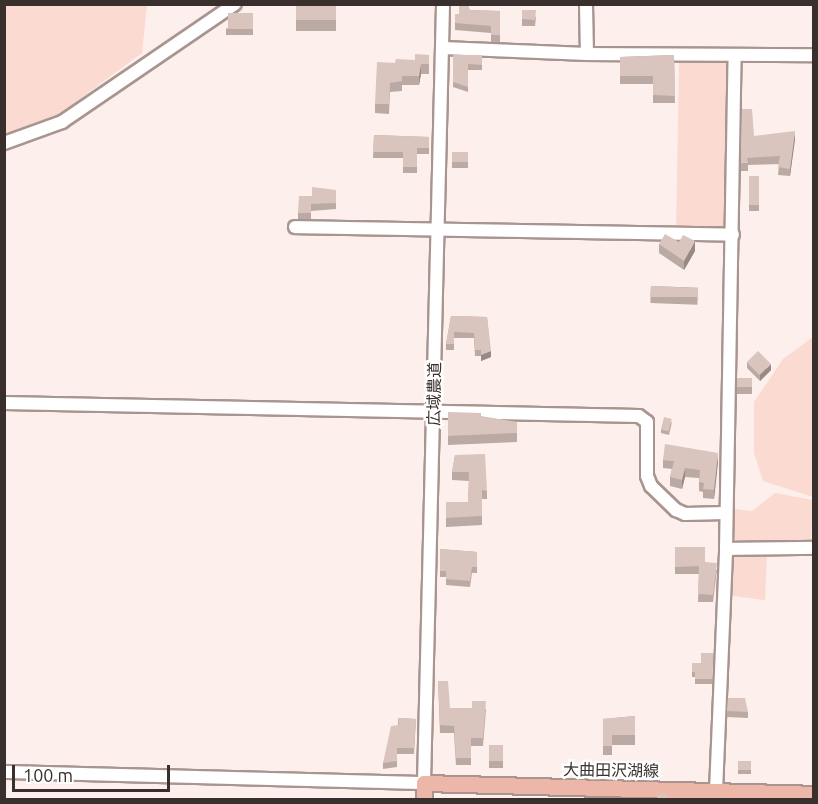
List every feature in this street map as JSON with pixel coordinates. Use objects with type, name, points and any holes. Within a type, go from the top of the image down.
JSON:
[{"type":"main road","name":"大曲田沢湖線","points":[[424,783],[813,794]]},
{"type":"main road","points":[[424,783],[424,800]]},
{"type":"street","points":[[4,143],[62,122],[235,4]]},
{"type":"street","name":"広域農道","points":[[424,783],[444,4]]},
{"type":"street","points":[[586,4],[587,54]]},
{"type":"street","points":[[444,48],[587,54],[813,55]]},
{"type":"street","points":[[716,791],[726,549],[735,56]]},
{"type":"street","points":[[295,227],[733,235]]},
{"type":"street","points":[[4,403],[433,414],[639,416],[647,422],[647,476],[651,486],[676,510],[685,514],[725,513]]},
{"type":"street","points":[[726,549],[813,548]]},
{"type":"street","points":[[4,772],[424,783]]},
{"type":"shaded area","points":[[5,4],[147,5],[142,53],[54,118],[5,134]]},
{"type":"shaded area","points":[[679,61],[730,62],[727,232],[676,231]]},
{"type":"shaded area","points":[[813,337],[813,497],[763,481],[754,453],[754,402],[783,359]]},
{"type":"shaded area","points":[[775,493],[813,500],[811,542],[733,543],[735,509],[752,511]]},
{"type":"shaded area","points":[[767,553],[765,600],[733,596],[733,554]]},
{"type":"building","points":[[296,4],[336,4],[336,20],[296,20]]},
{"type":"building","points":[[459,4],[468,4],[470,10],[500,11],[500,35],[491,35],[491,26],[455,23],[455,14],[459,14]]},
{"type":"building","points":[[522,10],[536,10],[535,20],[522,19]]},
{"type":"building","points":[[228,13],[253,13],[253,29],[228,29]]},
{"type":"building","points":[[415,54],[429,55],[429,64],[421,64],[419,76],[402,76],[402,81],[390,83],[389,104],[375,104],[377,62],[395,63],[396,59],[415,60]]},
{"type":"building","points":[[453,55],[482,55],[482,65],[468,64],[468,87],[453,82]]},
{"type":"building","points":[[674,55],[675,96],[653,95],[653,76],[620,76],[620,57]]},
{"type":"building","points":[[742,109],[752,109],[754,136],[795,131],[790,169],[778,167],[780,156],[747,158],[748,163],[741,163]]},
{"type":"building","points":[[374,135],[429,137],[429,148],[417,148],[417,167],[403,167],[403,152],[373,152]]},
{"type":"building","points":[[452,152],[468,152],[468,162],[452,162]]},
{"type":"building","points":[[749,176],[759,176],[759,205],[749,205]]},
{"type":"building","points":[[312,187],[336,190],[336,203],[311,204],[311,213],[298,213],[299,196],[312,196]]},
{"type":"building","points":[[665,234],[679,242],[683,235],[695,241],[684,261],[659,244]]},
{"type":"building","points":[[651,286],[698,288],[698,297],[650,297]]},
{"type":"building","points":[[451,316],[487,317],[491,351],[481,355],[481,350],[475,350],[474,333],[454,332],[454,344],[446,344]]},
{"type":"building","points":[[758,351],[771,364],[759,375],[747,362]]},
{"type":"building","points":[[737,378],[752,378],[752,387],[737,387]]},
{"type":"building","points":[[448,412],[481,413],[481,416],[517,422],[517,433],[448,436]]},
{"type":"building","points":[[664,417],[672,419],[669,432],[661,430]]},
{"type":"building","points":[[665,444],[718,453],[714,490],[703,489],[704,483],[699,482],[700,470],[685,468],[682,480],[670,477],[674,461],[663,460]]},
{"type":"building","points":[[485,454],[487,491],[482,490],[482,516],[446,518],[446,502],[468,502],[469,472],[452,472],[455,455]]},
{"type":"building","points":[[675,547],[705,547],[705,562],[717,563],[713,595],[698,594],[699,566],[675,567]]},
{"type":"building","points":[[440,549],[477,552],[477,567],[472,567],[470,581],[446,579],[446,571],[440,571]]},
{"type":"building","points":[[701,653],[713,653],[712,679],[695,679],[695,672],[692,672],[692,663],[701,663]]},
{"type":"building","points":[[438,681],[448,681],[450,708],[472,708],[472,701],[486,701],[483,738],[471,738],[471,758],[456,758],[454,726],[440,725]]},
{"type":"building","points":[[728,698],[745,698],[748,712],[727,711]]},
{"type":"building","points":[[635,716],[635,735],[612,735],[612,746],[603,746],[603,719]]},
{"type":"building","points":[[398,718],[416,719],[414,748],[397,748],[397,761],[383,763],[391,726],[399,725]]},
{"type":"building","points":[[489,745],[503,745],[503,761],[489,761]]},
{"type":"building","points":[[738,761],[751,761],[751,770],[738,770]]},
{"type":"building","points":[[658,794],[667,794],[667,800],[658,800]]}]
